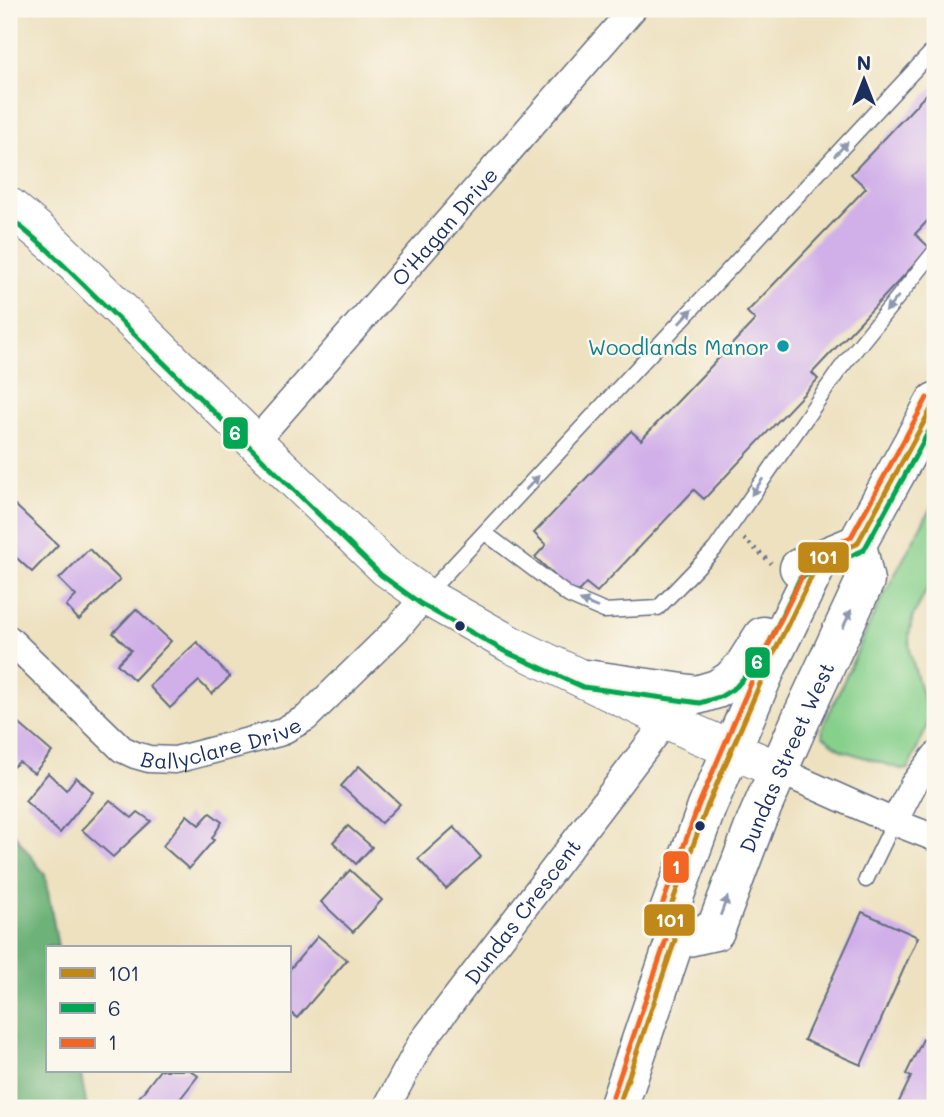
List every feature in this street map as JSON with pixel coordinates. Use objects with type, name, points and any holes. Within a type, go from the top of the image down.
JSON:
[{"type":"main road","points":[[586,679],[697,695],[717,689],[731,680],[756,650],[794,570],[857,544],[935,401]]},
{"type":"main road","name":"Dundas Street West","points":[[675,940],[715,931],[778,771],[865,581],[857,544]]},
{"type":"main road","points":[[618,1108],[675,940],[668,914],[707,807],[768,665],[820,559]]},
{"type":"street","name":"O'Hagan Drive","points":[[255,442],[633,9]]},
{"type":"street","points":[[9,206],[54,244],[386,568],[425,596],[510,644],[667,720],[935,838]]},
{"type":"street","name":"Ballyclare Drive","points":[[9,639],[122,749],[149,759],[175,761],[295,727],[398,628],[425,596]]},
{"type":"street","name":"Dundas Crescent","points":[[386,1108],[421,1043],[667,720]]},
{"type":"street","points":[[894,822],[913,785],[935,757]]},
{"type":"lane","points":[[425,596],[935,48]]},
{"type":"lane","points":[[485,533],[569,596],[604,611],[658,608],[715,549],[840,369],[935,251]]},
{"type":"lane","points":[[866,880],[894,822]]},
{"type":"path","points":[[730,527],[779,570]]},
{"type":"green space","points":[[935,500],[935,574],[913,616],[909,635],[910,653],[928,715],[926,729],[908,769],[904,770],[841,750],[823,736],[822,729],[877,608]]},
{"type":"green space","points":[[9,827],[45,875],[58,946],[46,946],[46,1072],[80,1072],[87,1108],[9,1108]]},
{"type":"building","name":"Woodlands Manor","points":[[935,85],[935,213],[915,234],[930,248],[812,373],[818,379],[704,499],[694,490],[597,592],[586,583],[575,595],[535,557],[546,545],[534,533],[631,431],[641,440],[755,320],[747,312],[866,188],[851,174]]},
{"type":"building","points":[[14,504],[58,545],[32,572],[9,551],[9,509]]},
{"type":"building","points":[[89,549],[120,580],[79,620],[66,606],[76,596],[59,579]]},
{"type":"building","points":[[136,609],[171,641],[134,680],[117,664],[131,650],[113,633]]},
{"type":"building","points":[[197,642],[230,677],[212,694],[199,681],[170,708],[149,686]]},
{"type":"building","points":[[9,715],[52,752],[34,773],[19,762],[13,767],[9,763]]},
{"type":"building","points":[[359,766],[400,804],[381,823],[341,786]]},
{"type":"building","points":[[48,773],[66,790],[76,777],[93,792],[60,833],[25,801]]},
{"type":"building","points":[[110,800],[132,818],[138,812],[151,821],[113,857],[82,830]]},
{"type":"building","points":[[210,813],[222,822],[212,838],[214,840],[189,869],[163,846],[187,815],[199,825]]},
{"type":"building","points":[[348,826],[372,847],[356,864],[333,842]]},
{"type":"building","points":[[454,827],[481,857],[446,889],[418,859]]},
{"type":"building","points":[[350,870],[382,900],[353,932],[321,902]]},
{"type":"building","points":[[862,912],[918,937],[861,1065],[804,1040]]},
{"type":"building","points":[[318,936],[347,960],[297,1018],[290,1012],[290,969]]},
{"type":"building","points":[[923,1039],[935,1045],[935,1108],[896,1108],[911,1077],[906,1074]]},
{"type":"building","points":[[158,1072],[193,1072],[198,1076],[173,1108],[147,1108],[137,1100]]},
{"type":"transit line","name":"6","points":[[9,217],[48,250],[381,575],[421,604],[506,652],[583,687],[700,703],[720,697],[736,687],[763,656],[800,578],[864,550],[935,420]]},
{"type":"transit line","name":"1","points":[[610,1105],[666,940],[660,911],[699,804],[760,662],[813,554],[851,537],[927,398]]},
{"type":"transit line","name":"101","points":[[618,1108],[675,940],[668,914],[707,807],[768,665],[820,559],[857,544],[935,402]]},
{"type":"place","name":"Woodlands Manor","points":[[783,346]]}]
